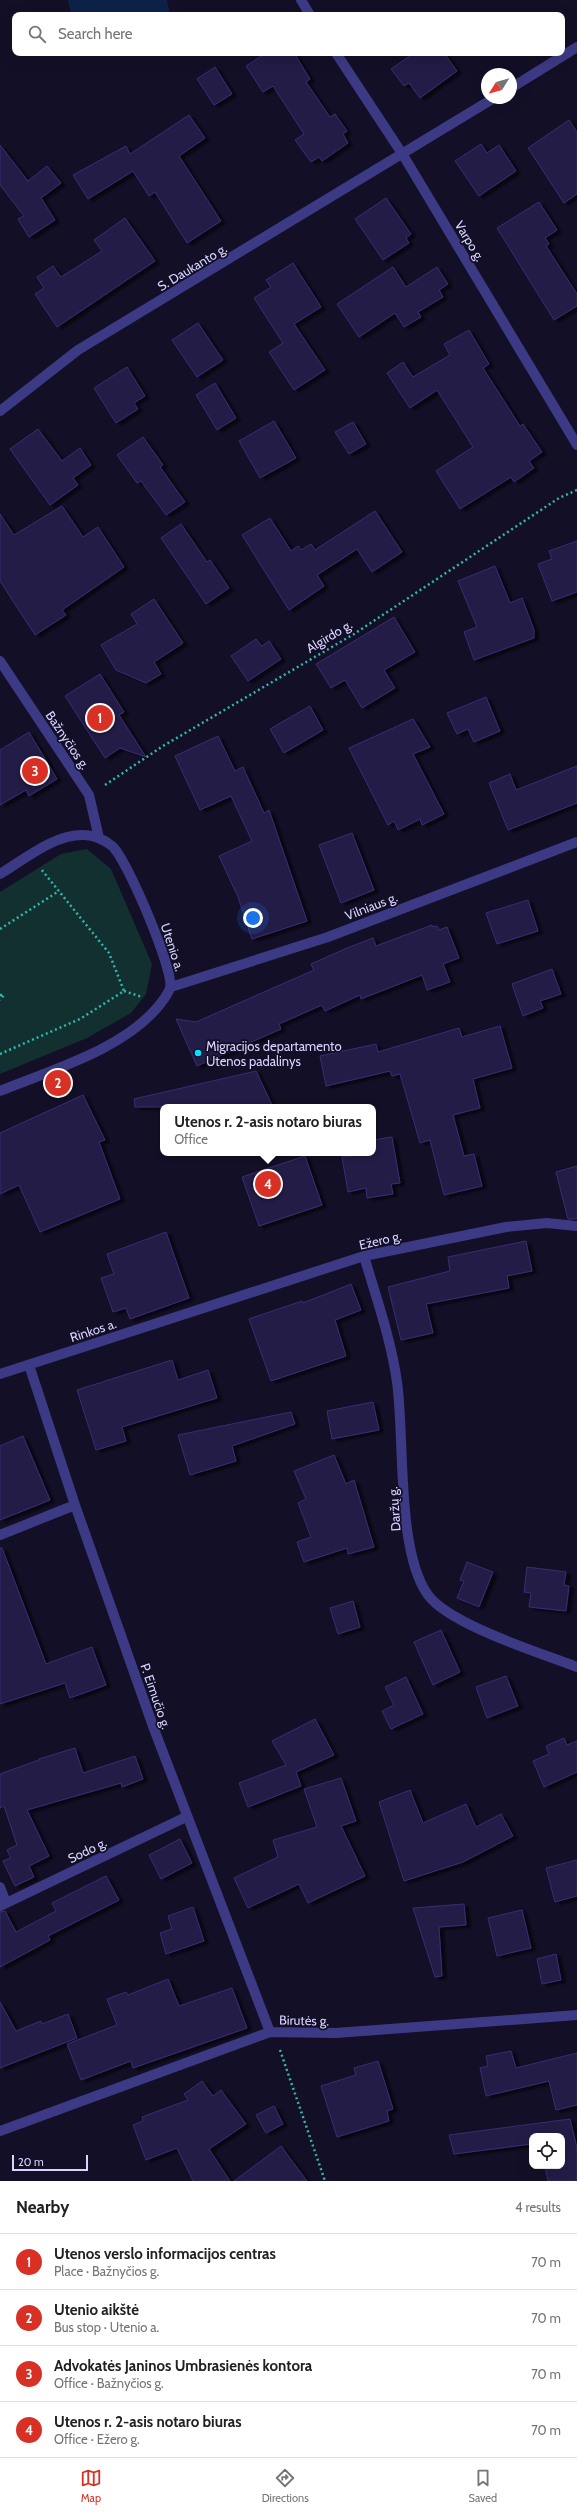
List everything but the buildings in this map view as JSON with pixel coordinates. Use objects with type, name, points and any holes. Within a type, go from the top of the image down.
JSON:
[{"type":"street","points":[[301,0],[308,12]]},
{"type":"street","points":[[565,54],[577,47]]},
{"type":"street","name":"Varpo g.","points":[[338,56],[403,154],[577,445]]},
{"type":"street","points":[[517,84],[563,56]]},
{"type":"street","name":"S. Daukanto g.","points":[[0,411],[78,350],[484,104]]},
{"type":"street","name":"Bažnyčios g.","points":[[0,661],[89,796],[100,838]]},
{"type":"street","points":[[0,874],[66,837],[85,835],[100,838]]},
{"type":"street","name":"Utenio a.","points":[[0,1091],[112,1043],[145,1019],[160,1004],[171,987],[168,965],[128,869],[113,847],[100,838]]},
{"type":"street","name":"Vilniaus g.","points":[[171,987],[328,937],[577,842]]},
{"type":"street","name":"Ežero g.","points":[[194,1311],[364,1256],[506,1227],[547,1223],[577,1226]]},
{"type":"street","name":"Daržų g.","points":[[364,1256],[389,1342],[397,1382],[409,1541],[418,1575],[425,1588],[441,1608],[482,1630],[577,1667]]},
{"type":"street","name":"Rinkos a.","points":[[0,1374],[194,1311]]},
{"type":"street","name":"P. Eimučio g.","points":[[29,1364],[75,1505],[186,1817],[270,2032]]},
{"type":"street","points":[[0,1535],[75,1505]]},
{"type":"street","name":"Sodo g.","points":[[3,1905],[186,1817]]},
{"type":"street","points":[[0,1887],[3,1905]]},
{"type":"street","name":"Birutės g.","points":[[0,2131],[270,2032],[336,2034],[577,2015]]},
{"type":"path","name":"Algirdo g.","points":[[89,796],[163,746],[354,634],[559,498],[577,490]]},
{"type":"path","points":[[0,1054],[80,1019],[124,990],[109,953],[30,856]]},
{"type":"path","points":[[0,929],[59,891]]},
{"type":"path","points":[[0,995],[4,995],[0,1000]]},
{"type":"path","points":[[270,2032],[284,2056],[325,2181]]},
{"type":"green space","points":[[87,849],[111,869],[152,964],[146,994],[131,1013],[87,1038],[0,1074],[0,892],[61,854]]},
{"type":"water","points":[[68,0],[167,0],[169,12],[70,12]]},
{"type":"place","name":"Utenos verslo informacijos centras","points":[[100,718]]},
{"type":"place","name":"Advokatės Janinos Umbrasienės kontora","points":[[35,771]]},
{"type":"place","name":"Migracijos departamento Utenos padalinys","points":[[198,1053]]},
{"type":"place","name":"Utenio aikštė","points":[[58,1083]]},
{"type":"place","name":"Utenos r. 2-asis notaro biuras","points":[[268,1184]]}]
